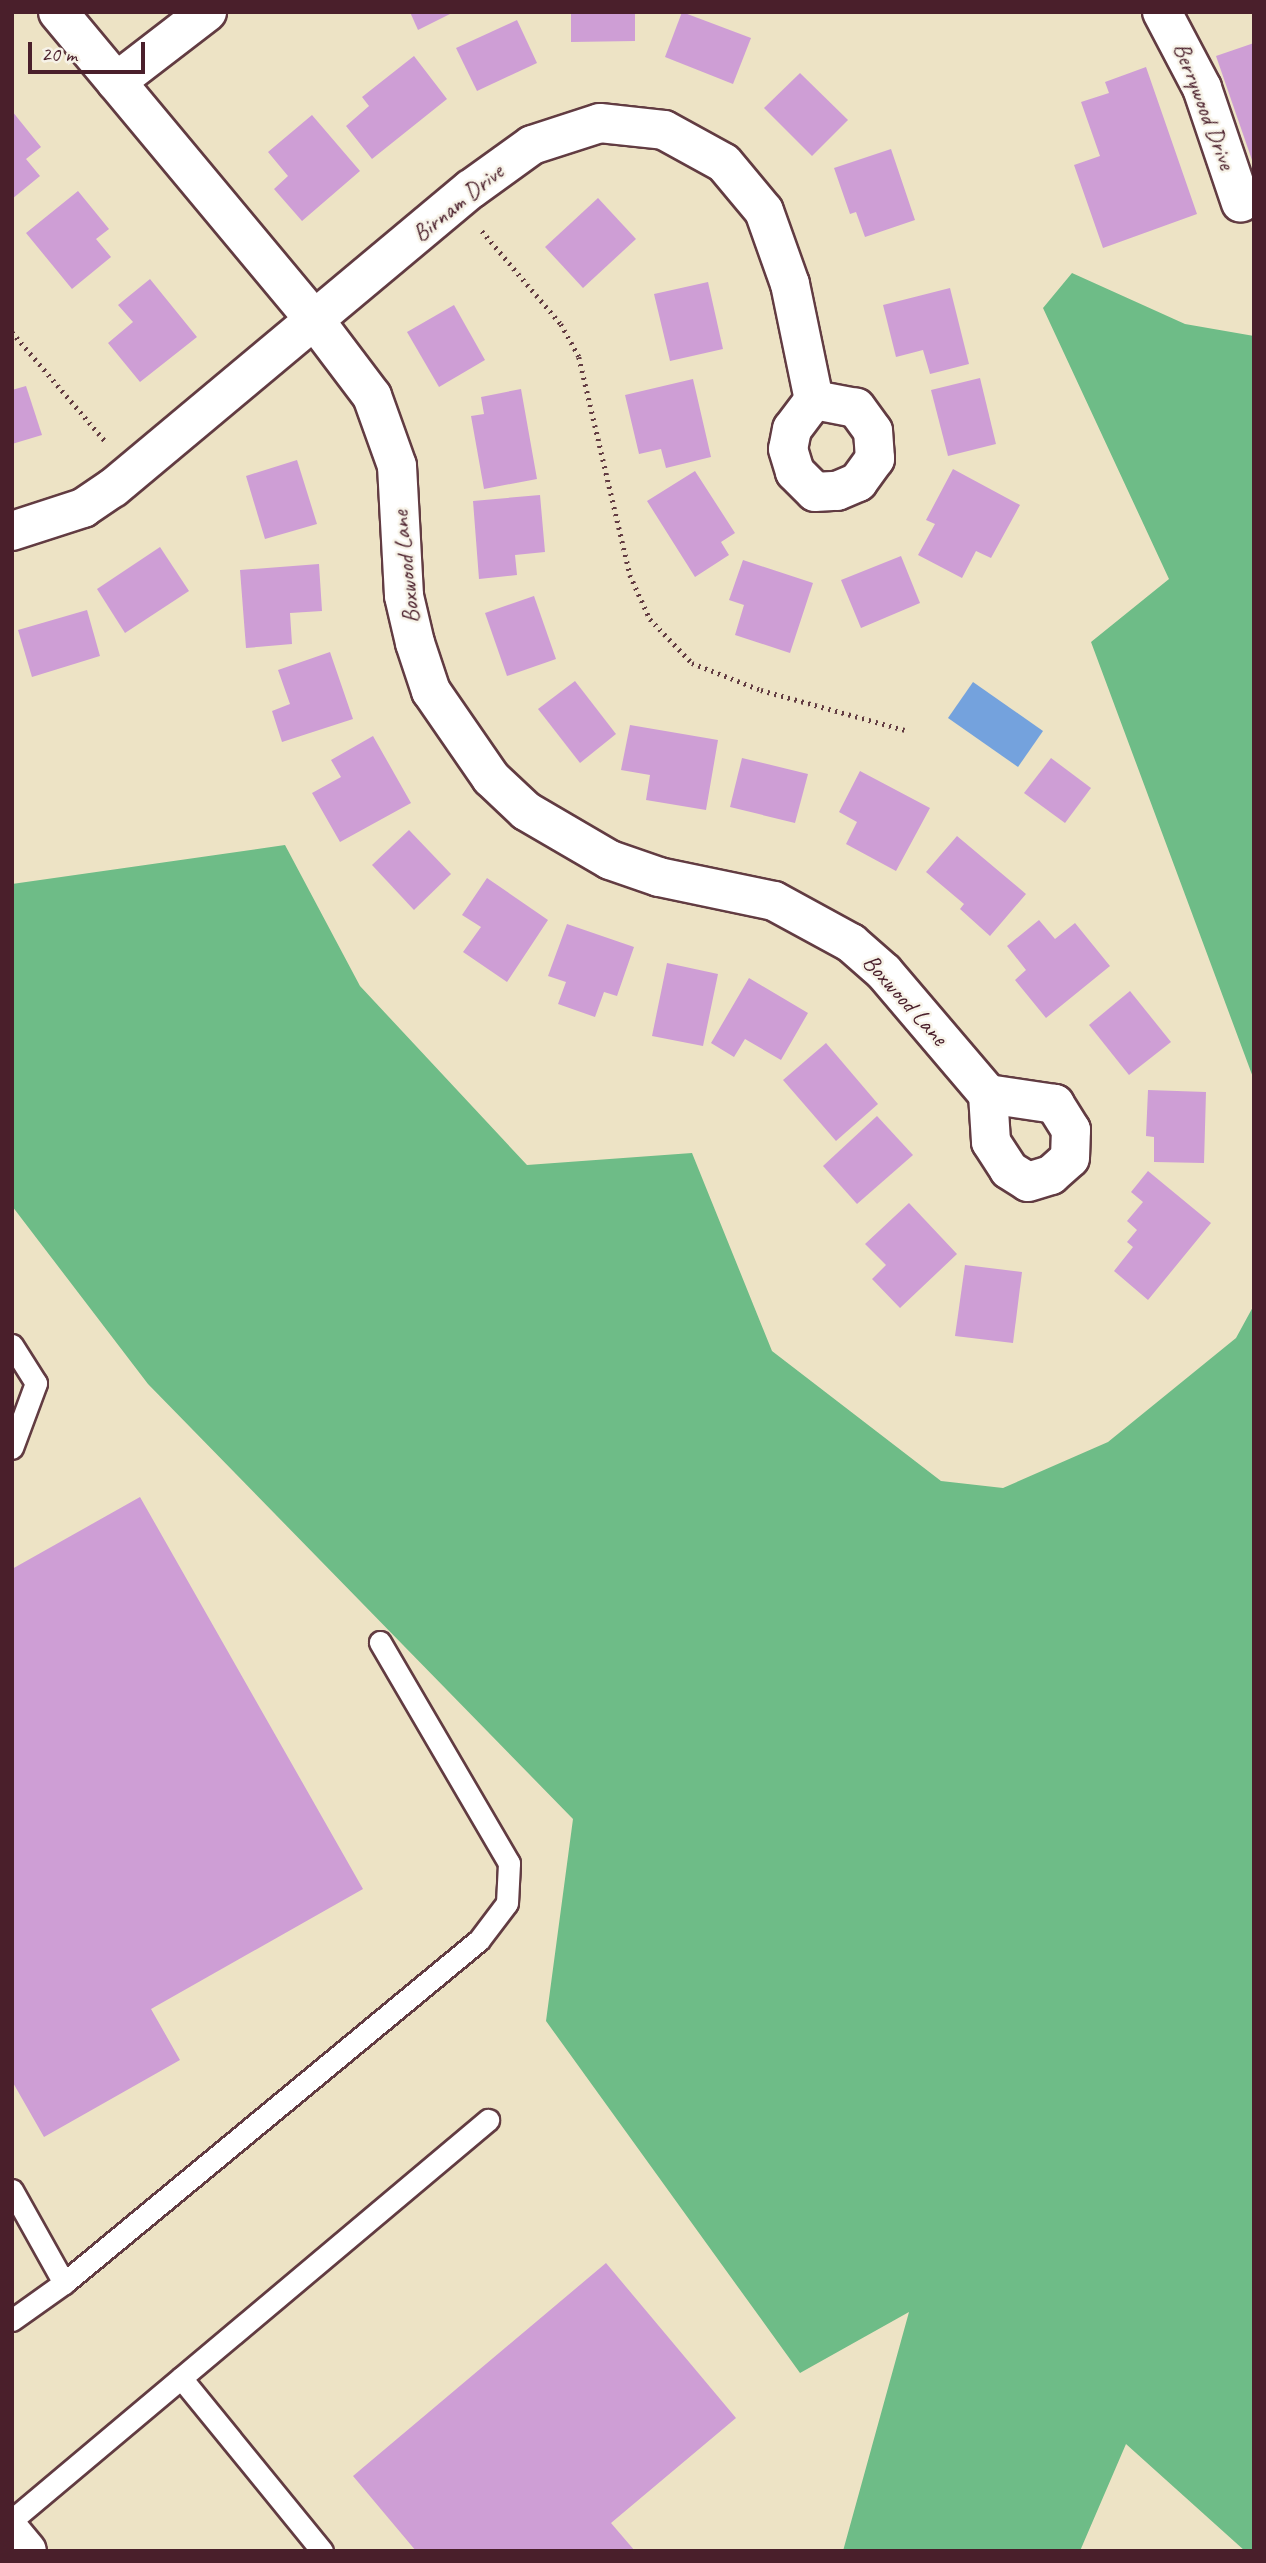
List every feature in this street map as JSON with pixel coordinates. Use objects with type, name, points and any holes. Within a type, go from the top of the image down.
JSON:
[{"type":"street","name":"Boxwood Lane","points":[[58,12],[316,322],[372,396],[397,466],[404,596],[415,643],[431,691],[491,778],[526,811],[610,860],[659,877],[774,901],[819,922],[884,972],[988,1094]]},
{"type":"street","points":[[116,82],[207,12]]},
{"type":"street","name":"Berrywood Drive","points":[[1161,12],[1202,88],[1241,203]]},
{"type":"street","name":"Birnam Drive","points":[[12,531],[83,508],[316,322],[457,200],[532,145],[600,123],[664,130],[724,163],[764,211],[790,284],[814,400]]},
{"type":"street","points":[[12,2533],[27,2551]]},
{"type":"lane","points":[[12,1345],[36,1383],[12,1448]]},
{"type":"lane","points":[[12,2320],[64,2283],[479,1940],[507,1903],[509,1863],[380,1642]]},
{"type":"lane","points":[[12,2520],[488,2120]]},
{"type":"lane","points":[[12,2190],[64,2283]]},
{"type":"lane","points":[[181,2378],[322,2551]]},
{"type":"path","points":[[457,200],[561,324],[579,357],[630,575],[650,619],[692,663],[761,690],[905,730]]},
{"type":"path","points":[[12,332],[131,472]]},
{"type":"green space","points":[[1072,273],[1185,324],[1254,336],[1254,1080],[1091,642],[1169,579],[1043,308]]},
{"type":"green space","points":[[285,845],[360,986],[527,1165],[692,1153],[772,1351],[941,1481],[1003,1488],[1108,1442],[1236,1338],[1254,1305],[1254,2551],[1245,2551],[1126,2444],[1080,2551],[843,2551],[909,2312],[800,2373],[546,2021],[573,1819],[148,1384],[12,1206],[12,884]]},
{"type":"water","points":[[973,682],[1043,731],[1018,767],[948,718]]},
{"type":"building","points":[[410,12],[454,12],[418,30]]},
{"type":"building","points":[[571,12],[635,12],[635,41],[571,42]]},
{"type":"building","points":[[682,12],[751,38],[733,84],[665,57]]},
{"type":"building","points":[[517,20],[537,63],[477,91],[456,48]]},
{"type":"building","points":[[1254,43],[1254,163],[1253,163],[1216,56]]},
{"type":"building","points":[[414,56],[447,99],[372,159],[346,126],[369,106],[362,97]]},
{"type":"building","points":[[1146,67],[1197,214],[1103,248],[1074,165],[1100,156],[1081,102],[1109,93],[1105,82]]},
{"type":"building","points":[[800,73],[848,120],[812,156],[764,108]]},
{"type":"building","points":[[12,111],[41,147],[26,159],[40,176],[12,199]]},
{"type":"building","points":[[312,115],[360,171],[302,221],[274,189],[288,176],[268,152]]},
{"type":"building","points":[[891,149],[915,220],[865,237],[856,212],[850,214],[834,168]]},
{"type":"building","points":[[78,191],[109,229],[96,239],[111,257],[72,289],[26,233]]},
{"type":"building","points":[[598,198],[636,239],[583,288],[545,247]]},
{"type":"building","points":[[150,279],[197,337],[140,382],[108,343],[133,322],[118,305]]},
{"type":"building","points":[[708,282],[723,349],[670,361],[654,294]]},
{"type":"building","points":[[950,288],[969,364],[930,374],[923,350],[896,357],[883,305]]},
{"type":"building","points":[[454,305],[485,360],[439,387],[407,332]]},
{"type":"building","points":[[980,378],[996,444],[948,456],[931,390]]},
{"type":"building","points":[[693,379],[711,457],[666,468],[661,449],[639,454],[625,395]]},
{"type":"building","points":[[26,386],[42,435],[12,444],[12,390]]},
{"type":"building","points":[[521,389],[537,479],[484,489],[471,416],[484,414],[481,397]]},
{"type":"building","points":[[297,460],[317,524],[265,539],[246,476]]},
{"type":"building","points":[[953,469],[1020,505],[991,558],[976,551],[962,578],[918,555],[935,524],[926,520]]},
{"type":"building","points":[[695,471],[735,533],[721,542],[729,555],[695,577],[647,501]]},
{"type":"building","points":[[540,495],[545,552],[515,555],[517,575],[479,579],[473,501]]},
{"type":"building","points":[[160,547],[189,591],[125,633],[97,589]]},
{"type":"building","points":[[901,556],[920,603],[861,628],[841,580]]},
{"type":"building","points":[[743,560],[813,583],[790,653],[735,635],[744,605],[729,600]]},
{"type":"building","points":[[319,564],[322,611],[290,613],[292,644],[246,648],[240,570]]},
{"type":"building","points":[[534,596],[556,659],[507,676],[485,613]]},
{"type":"building","points":[[87,610],[100,656],[32,677],[18,630]]},
{"type":"building","points":[[330,652],[353,719],[282,742],[272,711],[290,704],[278,670]]},
{"type":"building","points":[[575,681],[616,734],[580,763],[538,709]]},
{"type":"building","points":[[630,725],[718,740],[706,810],[646,800],[650,775],[621,770]]},
{"type":"building","points":[[373,736],[411,803],[340,842],[312,793],[341,777],[331,760]]},
{"type":"building","points":[[742,758],[808,774],[795,823],[730,807]]},
{"type":"building","points":[[1051,758],[1091,788],[1065,823],[1024,793]]},
{"type":"building","points":[[860,771],[930,808],[896,871],[846,844],[857,822],[839,812]]},
{"type":"building","points":[[409,830],[451,874],[414,910],[372,865]]},
{"type":"building","points":[[957,836],[1026,894],[990,936],[960,909],[964,904],[926,872]]},
{"type":"building","points":[[487,878],[548,920],[507,982],[463,952],[481,927],[462,915]]},
{"type":"building","points":[[1039,920],[1055,939],[1075,923],[1110,966],[1046,1018],[1015,980],[1026,970],[1007,946]]},
{"type":"building","points":[[567,924],[634,947],[617,996],[604,992],[595,1017],[558,1004],[566,982],[548,976]]},
{"type":"building","points":[[667,963],[718,974],[703,1046],[652,1036]]},
{"type":"building","points":[[749,978],[808,1013],[781,1060],[745,1039],[734,1057],[711,1043]]},
{"type":"building","points":[[1130,991],[1171,1042],[1129,1075],[1089,1025]]},
{"type":"building","points":[[826,1043],[878,1104],[836,1141],[783,1080]]},
{"type":"building","points":[[1148,1090],[1206,1092],[1204,1163],[1154,1162],[1154,1137],[1146,1136]]},
{"type":"building","points":[[877,1116],[913,1155],[857,1204],[823,1166]]},
{"type":"building","points":[[1148,1171],[1211,1223],[1148,1300],[1114,1271],[1133,1247],[1127,1242],[1137,1230],[1127,1221],[1143,1202],[1131,1192]]},
{"type":"building","points":[[909,1203],[957,1254],[900,1308],[872,1279],[886,1265],[865,1244]]},
{"type":"building","points":[[965,1265],[1022,1272],[1013,1343],[955,1336]]},
{"type":"building","points":[[140,1497],[363,1889],[151,2009],[180,2060],[44,2137],[12,2081],[12,1569]]},
{"type":"building","points":[[606,2263],[736,2418],[611,2523],[635,2551],[416,2551],[353,2476]]}]
